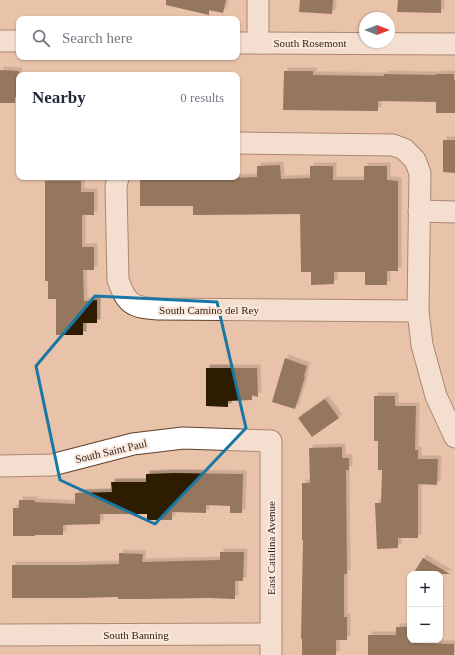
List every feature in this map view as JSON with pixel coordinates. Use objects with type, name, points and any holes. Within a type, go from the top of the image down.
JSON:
[{"type":"street","points":[[258,0],[258,43]]},
{"type":"street","points":[[0,41],[16,41]]},
{"type":"street","name":"South Rosemont","points":[[240,43],[455,44]]},
{"type":"street","points":[[240,143],[393,145],[404,148],[415,160],[420,173],[418,311],[422,345],[436,396],[455,437]]},
{"type":"street","name":"South Camino del Rey","points":[[117,180],[116,187],[118,280],[123,294],[131,303],[142,308],[158,310],[418,311]]},
{"type":"street","points":[[419,211],[455,212]]},
{"type":"street","name":"South Saint Paul","points":[[0,466],[52,465],[133,444],[183,438],[271,441]]},
{"type":"street","name":"East Catalina Avenue","points":[[271,441],[271,655]]},
{"type":"street","name":"South Banning","points":[[0,635],[271,634]]},
{"type":"highlighted area","points":[[95,296],[217,302],[246,428],[155,524],[60,480],[36,366]]},
{"type":"building","points":[[166,0],[226,0],[223,13],[209,10],[209,15],[166,5]]},
{"type":"building","points":[[300,0],[333,0],[332,14],[299,12]]},
{"type":"building","points":[[398,0],[441,0],[441,13],[397,12]]},
{"type":"building","points":[[0,70],[19,71],[16,72],[15,103],[0,103]]},
{"type":"building","points":[[284,71],[313,71],[313,75],[384,76],[384,74],[454,74],[455,113],[436,113],[436,102],[378,101],[378,111],[283,110]]},
{"type":"building","points":[[443,140],[455,140],[455,173],[443,172]]},
{"type":"building","points":[[280,165],[281,179],[310,178],[310,166],[333,166],[333,180],[364,180],[364,166],[387,166],[387,180],[398,181],[398,271],[387,271],[387,285],[365,285],[365,272],[334,272],[334,284],[311,285],[311,272],[301,272],[300,214],[193,215],[193,206],[140,206],[140,180],[240,180],[240,178],[257,177],[257,166]]},
{"type":"building","points":[[45,181],[81,181],[81,192],[94,192],[94,215],[82,215],[82,247],[94,247],[94,270],[83,270],[84,301],[97,300],[97,323],[83,323],[83,335],[56,335],[56,299],[48,299],[48,281],[45,281]]},
{"type":"building","points":[[285,358],[307,366],[295,409],[272,402]]},
{"type":"building","points":[[206,368],[257,368],[258,397],[252,395],[252,400],[228,401],[228,407],[206,406]]},
{"type":"building","points":[[374,396],[395,396],[395,406],[416,406],[415,450],[418,450],[418,459],[438,459],[437,485],[418,484],[418,538],[398,538],[398,548],[377,549],[375,503],[381,503],[382,470],[378,470],[378,441],[374,441]]},
{"type":"building","points":[[325,399],[339,418],[312,437],[298,418]]},
{"type":"building","points":[[342,447],[342,458],[349,458],[349,470],[346,470],[347,574],[344,574],[344,617],[347,617],[347,640],[336,640],[336,655],[302,655],[302,483],[310,483],[309,448]]},
{"type":"building","points":[[146,474],[243,474],[242,513],[230,513],[230,506],[206,505],[206,513],[172,512],[172,520],[147,520],[147,514],[100,514],[100,524],[63,525],[63,535],[13,536],[13,508],[19,508],[19,500],[75,504],[75,493],[112,492],[111,482],[146,482]]},
{"type":"building","points":[[220,552],[244,552],[243,581],[235,581],[235,599],[118,599],[118,597],[12,598],[12,565],[119,564],[119,553],[143,554],[142,562],[220,560]]},
{"type":"building","points":[[423,558],[450,574],[443,574],[443,571],[415,571]]},
{"type":"building","points":[[396,627],[407,627],[407,643],[454,644],[454,655],[368,655],[368,635],[396,635]]}]
